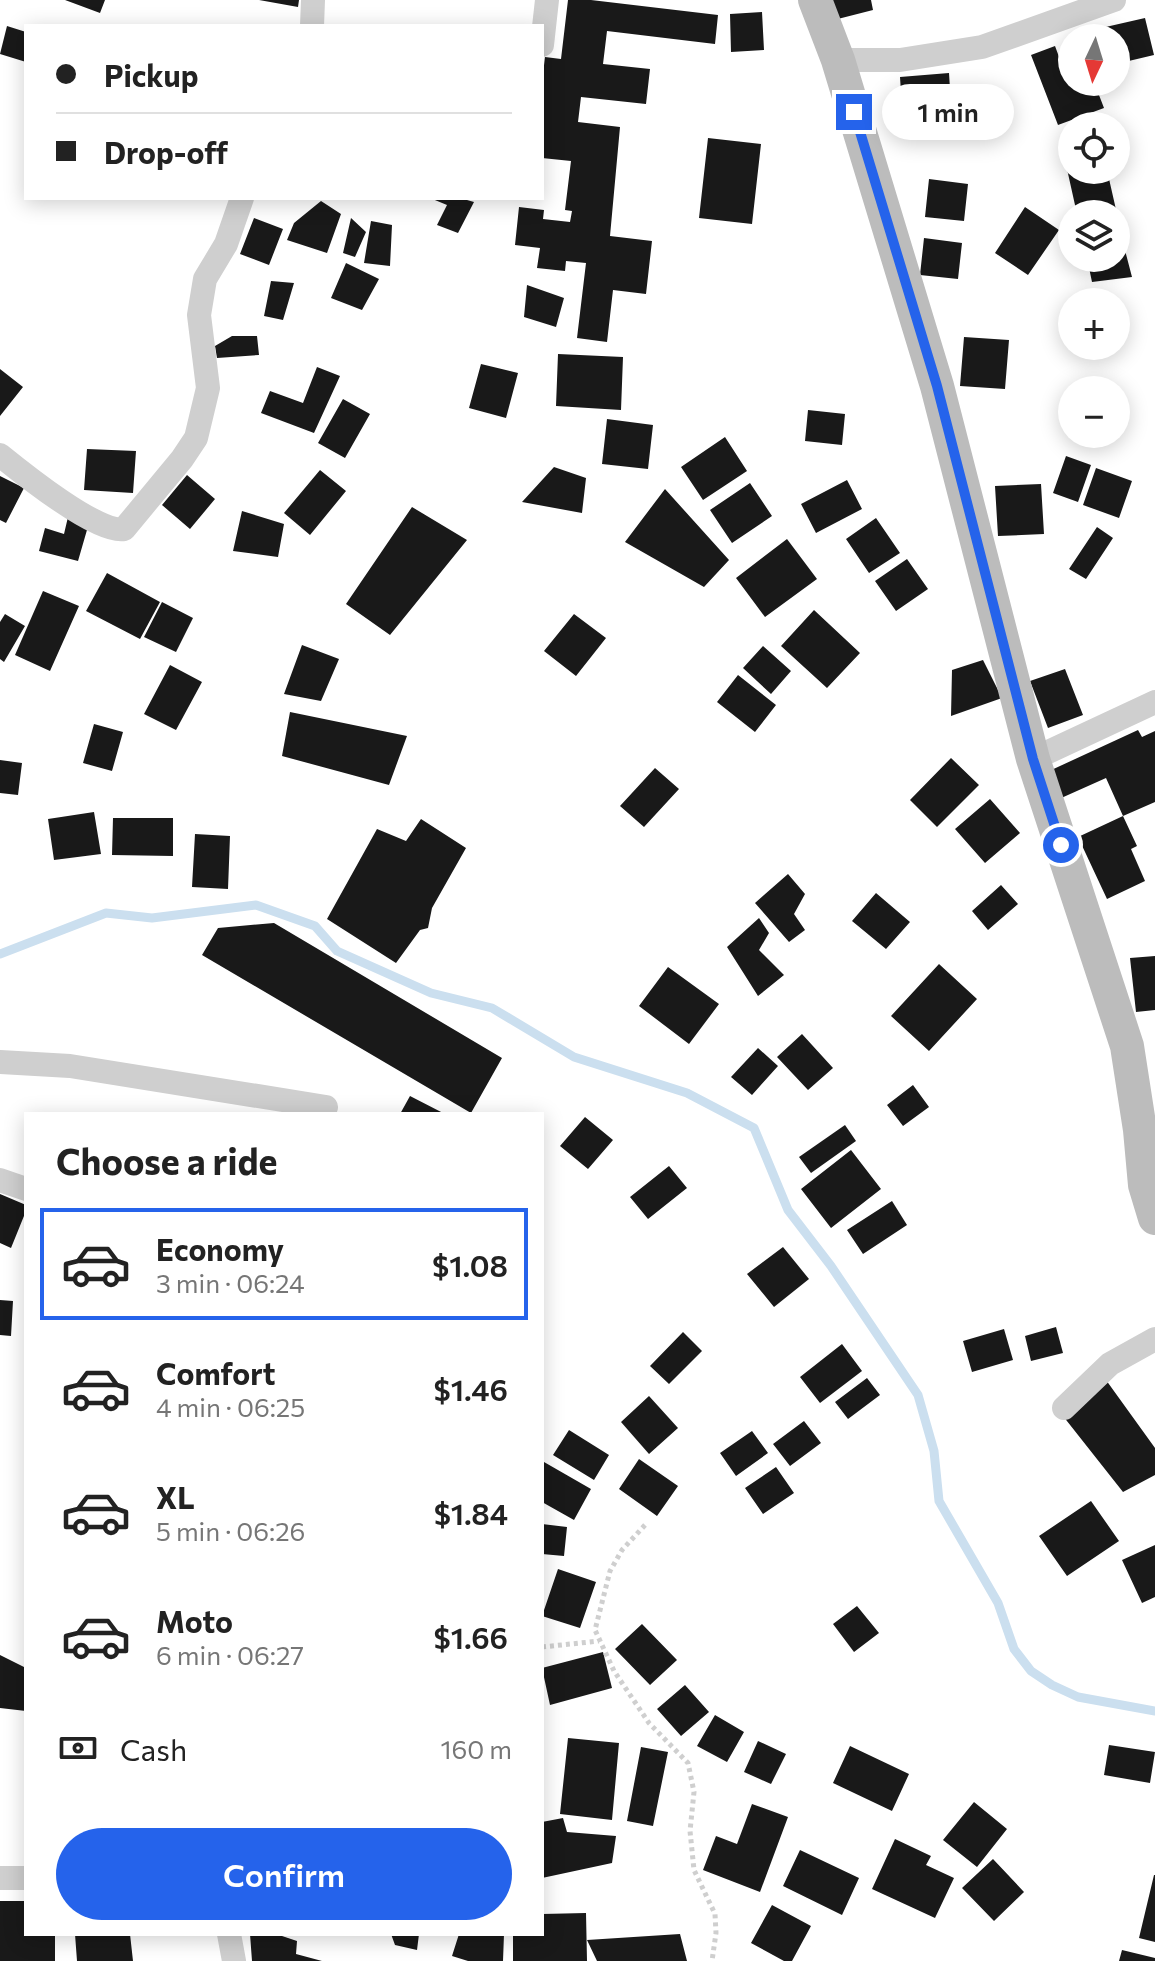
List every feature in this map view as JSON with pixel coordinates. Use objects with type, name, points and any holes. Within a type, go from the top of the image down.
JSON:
[{"type":"street","points":[[312,24],[313,0]]},
{"type":"street","points":[[544,27],[547,0]]},
{"type":"street","points":[[815,0],[838,60],[937,386],[1033,759],[1127,1046],[1145,1185],[1155,1218]]},
{"type":"street","points":[[838,60],[900,60],[982,47],[1114,0]]},
{"type":"street","points":[[0,455],[50,496],[112,528],[124,529],[196,438],[208,388],[199,315],[205,279],[226,244],[241,200]]},
{"type":"street","points":[[1033,759],[1155,702]]},
{"type":"street","points":[[0,1062],[70,1066],[326,1107]]},
{"type":"street","points":[[0,1180],[24,1188]]},
{"type":"street","points":[[1064,1408],[1110,1364],[1155,1339]]},
{"type":"street","points":[[0,1878],[24,1878]]},
{"type":"street","points":[[229,1936],[234,1961]]},
{"type":"path","points":[[645,1525],[622,1550],[610,1571],[595,1630],[614,1671],[649,1723],[688,1763],[694,1792],[690,1831],[694,1870],[715,1914],[712,1961]]},
{"type":"path","points":[[544,1647],[599,1641]]},
{"type":"building","points":[[65,0],[105,0],[100,13]]},
{"type":"building","points":[[259,0],[299,0],[298,7]]},
{"type":"building","points":[[568,0],[718,15],[715,44],[607,31],[603,64],[650,69],[646,104],[581,97],[578,122],[620,127],[610,236],[652,241],[646,294],[613,290],[607,342],[577,338],[586,263],[566,261],[565,271],[537,268],[540,248],[515,245],[519,207],[544,210],[543,219],[570,222],[572,211],[565,210],[571,161],[544,158],[545,57],[561,59]]},
{"type":"building","points":[[820,0],[871,0],[873,10],[826,22]]},
{"type":"building","points":[[762,12],[764,50],[731,52],[730,14]]},
{"type":"building","points":[[1145,18],[1154,55],[1130,61],[1130,24],[1119,24]]},
{"type":"building","points":[[7,26],[24,31],[24,61],[0,54]]},
{"type":"building","points":[[1055,46],[1058,54],[1058,96],[1099,96],[1104,108],[1093,112],[1058,112],[1058,125],[1031,55]]},
{"type":"building","points":[[949,73],[951,105],[902,108],[900,77]]},
{"type":"building","points":[[708,138],[761,144],[752,224],[699,218]]},
{"type":"building","points":[[929,179],[968,184],[964,221],[925,217]]},
{"type":"building","points":[[1070,184],[1110,184],[1114,200],[1074,200]]},
{"type":"building","points":[[435,200],[474,202],[458,233],[437,225],[447,205]]},
{"type":"building","points":[[321,201],[341,214],[327,253],[287,240],[294,223]]},
{"type":"building","points":[[1025,207],[1058,229],[1028,275],[995,253]]},
{"type":"building","points":[[254,218],[283,229],[269,265],[240,254]]},
{"type":"building","points":[[351,218],[366,232],[355,257],[343,253]]},
{"type":"building","points":[[371,221],[392,225],[390,266],[364,263]]},
{"type":"building","points":[[924,238],[962,243],[958,279],[920,275]]},
{"type":"building","points":[[346,263],[379,279],[362,310],[331,298]]},
{"type":"building","points":[[1130,269],[1132,277],[1092,282],[1090,272],[1130,272]]},
{"type":"building","points":[[271,281],[294,283],[283,320],[264,316]]},
{"type":"building","points":[[527,285],[564,298],[556,327],[524,317]]},
{"type":"building","points":[[232,336],[257,336],[259,355],[217,358],[215,346]]},
{"type":"building","points":[[964,337],[1009,340],[1005,389],[960,386]]},
{"type":"building","points":[[558,354],[623,357],[621,410],[556,406]]},
{"type":"building","points":[[481,364],[518,373],[506,418],[469,408]]},
{"type":"building","points":[[317,367],[340,376],[314,433],[261,413],[270,391],[303,403]]},
{"type":"building","points":[[0,369],[23,387],[0,416]]},
{"type":"building","points":[[343,399],[370,414],[345,458],[318,443]]},
{"type":"building","points":[[808,410],[845,414],[842,445],[805,441]]},
{"type":"building","points":[[607,419],[653,425],[648,469],[602,464]]},
{"type":"building","points":[[725,437],[747,471],[703,500],[681,467]]},
{"type":"building","points":[[87,449],[136,451],[133,493],[84,490]]},
{"type":"building","points":[[1066,456],[1091,465],[1078,502],[1053,493]]},
{"type":"building","points":[[554,467],[586,478],[582,513],[522,502]]},
{"type":"building","points":[[1096,468],[1132,481],[1119,518],[1083,505]]},
{"type":"building","points":[[320,470],[346,491],[310,535],[284,513]]},
{"type":"building","points":[[187,475],[215,499],[190,529],[162,505]]},
{"type":"building","points":[[0,476],[24,488],[6,523],[0,520]]},
{"type":"building","points":[[847,480],[862,509],[816,533],[801,504]]},
{"type":"building","points":[[750,483],[772,516],[732,543],[710,510]]},
{"type":"building","points":[[1041,484],[1044,534],[998,536],[995,486]]},
{"type":"building","points":[[665,489],[729,560],[704,587],[625,542]]},
{"type":"building","points":[[412,507],[467,540],[390,635],[346,604]]},
{"type":"building","points":[[242,511],[284,524],[278,557],[233,551]]},
{"type":"building","points":[[68,517],[89,523],[78,561],[39,551],[45,528],[64,534]]},
{"type":"building","points":[[876,518],[900,553],[869,573],[846,539]]},
{"type":"building","points":[[1097,527],[1113,538],[1086,579],[1069,569]]},
{"type":"building","points":[[787,539],[817,579],[765,617],[736,578]]},
{"type":"building","points":[[907,559],[928,589],[896,611],[875,581]]},
{"type":"building","points":[[107,573],[160,602],[140,639],[86,611]]},
{"type":"building","points":[[43,591],[79,606],[50,671],[15,655]]},
{"type":"building","points":[[162,602],[193,618],[176,652],[144,637]]},
{"type":"building","points":[[814,610],[860,653],[827,688],[781,646]]},
{"type":"building","points":[[5,614],[25,626],[4,662],[0,659],[0,622]]},
{"type":"building","points":[[574,614],[606,638],[576,676],[544,651]]},
{"type":"building","points":[[302,645],[339,659],[321,701],[284,694]]},
{"type":"building","points":[[763,646],[791,671],[771,694],[743,668]]},
{"type":"building","points":[[983,660],[1002,698],[951,716],[952,670]]},
{"type":"building","points":[[170,665],[202,682],[176,730],[144,714]]},
{"type":"building","points":[[1065,669],[1083,715],[1048,728],[1030,681]]},
{"type":"building","points":[[738,675],[776,705],[755,732],[717,702]]},
{"type":"building","points":[[290,712],[407,736],[389,785],[282,756]]},
{"type":"building","points":[[94,724],[123,732],[112,771],[83,763]]},
{"type":"building","points":[[1138,730],[1142,737],[1155,731],[1155,802],[1123,816],[1106,778],[1059,799],[1047,772]]},
{"type":"building","points":[[951,758],[979,785],[937,827],[910,800]]},
{"type":"building","points":[[0,760],[22,763],[18,795],[0,793]]},
{"type":"building","points":[[655,768],[679,789],[644,827],[620,806]]},
{"type":"building","points":[[990,799],[1020,833],[985,863],[955,829]]},
{"type":"building","points":[[94,812],[101,854],[54,860],[48,819]]},
{"type":"building","points":[[1123,816],[1137,846],[1131,849],[1145,881],[1107,899],[1078,837]]},
{"type":"building","points":[[113,818],[173,818],[173,856],[112,855]]},
{"type":"building","points":[[421,819],[466,848],[432,908],[428,928],[420,930],[396,963],[327,919],[377,829],[406,841]]},
{"type":"building","points":[[195,834],[230,836],[228,889],[192,887]]},
{"type":"building","points":[[788,874],[805,894],[794,914],[805,930],[789,942],[755,903]]},
{"type":"building","points":[[1001,885],[1018,904],[988,930],[972,911]]},
{"type":"building","points":[[876,893],[910,922],[886,949],[852,921]]},
{"type":"building","points":[[759,918],[769,933],[759,950],[784,975],[758,996],[727,947]]},
{"type":"building","points":[[274,923],[502,1058],[472,1112],[202,955],[218,928]]},
{"type":"building","points":[[1155,956],[1155,1010],[1136,1012],[1130,958]]},
{"type":"building","points":[[939,964],[977,999],[929,1051],[891,1016]]},
{"type":"building","points":[[668,967],[719,1004],[689,1044],[639,1006]]},
{"type":"building","points":[[802,1034],[833,1068],[808,1090],[777,1057]]},
{"type":"building","points":[[758,1048],[778,1066],[752,1095],[731,1077]]},
{"type":"building","points":[[913,1085],[929,1107],[903,1126],[887,1105]]},
{"type":"building","points":[[410,1096],[441,1112],[401,1112]]},
{"type":"building","points":[[585,1117],[613,1140],[588,1169],[560,1146]]},
{"type":"building","points":[[845,1125],[856,1141],[811,1173],[799,1157]]},
{"type":"building","points":[[851,1150],[881,1189],[831,1228],[801,1189]]},
{"type":"building","points":[[669,1166],[687,1188],[648,1219],[630,1197]]},
{"type":"building","points":[[0,1194],[24,1204],[24,1216],[11,1248],[0,1243]]},
{"type":"building","points":[[892,1201],[907,1225],[863,1254],[847,1230]]},
{"type":"building","points":[[783,1247],[809,1279],[774,1307],[747,1274]]},
{"type":"building","points":[[0,1300],[13,1301],[11,1336],[0,1335]]},
{"type":"building","points":[[1056,1327],[1063,1353],[1031,1361],[1025,1336]]},
{"type":"building","points":[[1004,1329],[1013,1360],[972,1372],[963,1341]]},
{"type":"building","points":[[683,1332],[702,1351],[669,1384],[650,1366]]},
{"type":"building","points":[[842,1344],[862,1371],[820,1403],[800,1377]]},
{"type":"building","points":[[867,1378],[880,1395],[848,1419],[835,1402]]},
{"type":"building","points":[[1106,1380],[1155,1448],[1155,1475],[1123,1492],[1063,1416]]},
{"type":"building","points":[[649,1396],[678,1428],[649,1454],[621,1422]]},
{"type":"building","points":[[804,1421],[821,1443],[790,1466],[773,1444]]},
{"type":"building","points":[[569,1430],[609,1455],[594,1480],[553,1455]]},
{"type":"building","points":[[752,1431],[768,1453],[736,1476],[720,1453]]},
{"type":"building","points":[[639,1459],[678,1486],[657,1516],[619,1489]]},
{"type":"building","points":[[544,1462],[591,1489],[574,1520],[544,1503]]},
{"type":"building","points":[[776,1467],[794,1493],[763,1514],[745,1488]]},
{"type":"building","points":[[1091,1501],[1119,1541],[1067,1576],[1039,1536]]},
{"type":"building","points":[[544,1524],[567,1527],[564,1556],[544,1554]]},
{"type":"building","points":[[1155,1545],[1155,1597],[1142,1603],[1122,1560]]},
{"type":"building","points":[[558,1569],[596,1582],[580,1628],[544,1617]]},
{"type":"building","points":[[857,1606],[879,1633],[854,1652],[833,1624]]},
{"type":"building","points":[[642,1624],[677,1660],[650,1685],[615,1649]]},
{"type":"building","points":[[603,1652],[612,1688],[550,1705],[544,1667]]},
{"type":"building","points":[[0,1655],[24,1667],[24,1711],[0,1708]]},
{"type":"building","points":[[685,1685],[709,1712],[681,1736],[657,1709]]},
{"type":"building","points":[[715,1715],[744,1732],[727,1762],[697,1746]]},
{"type":"building","points":[[568,1738],[619,1743],[612,1820],[560,1814]]},
{"type":"building","points":[[758,1741],[786,1754],[771,1784],[744,1772]]},
{"type":"building","points":[[1109,1745],[1155,1752],[1150,1783],[1104,1775]]},
{"type":"building","points":[[850,1746],[909,1774],[892,1811],[833,1783]]},
{"type":"building","points":[[641,1747],[668,1752],[653,1826],[627,1821]]},
{"type":"building","points":[[974,1802],[1007,1829],[977,1867],[943,1840]]},
{"type":"building","points":[[752,1804],[788,1817],[760,1892],[703,1870],[716,1836],[737,1844]]},
{"type":"building","points":[[563,1818],[567,1832],[616,1836],[612,1863],[544,1878],[544,1822]]},
{"type":"building","points":[[895,1839],[931,1856],[926,1865],[954,1878],[935,1918],[872,1889]]},
{"type":"building","points":[[800,1850],[859,1878],[842,1915],[783,1886]]},
{"type":"building","points":[[993,1859],[1024,1892],[994,1921],[962,1888]]},
{"type":"building","points":[[1155,1875],[1155,1942],[1139,1938]]},
{"type":"building","points":[[0,1901],[24,1901],[24,1936],[55,1936],[55,1961],[0,1961]]},
{"type":"building","points":[[772,1905],[811,1926],[792,1961],[784,1961],[751,1943]]},
{"type":"building","points":[[586,1913],[587,1961],[513,1961],[513,1936],[544,1936],[544,1914]]},
{"type":"building","points":[[680,1934],[687,1961],[597,1961],[587,1940]]},
{"type":"building","points":[[75,1936],[130,1936],[133,1961],[77,1961]]},
{"type":"building","points":[[250,1936],[282,1936],[297,1941],[296,1954],[322,1961],[252,1961]]},
{"type":"building","points":[[392,1936],[419,1936],[417,1950],[395,1945]]},
{"type":"building","points":[[458,1936],[504,1936],[503,1961],[468,1961],[452,1956]]},
{"type":"building","points":[[1122,1950],[1155,1958],[1155,1961],[1119,1961]]},
{"type":"waterway","points":[[0,954],[106,913],[152,918],[256,905],[315,926],[337,951],[431,993],[492,1008],[574,1057],[687,1093],[754,1128],[788,1210],[831,1266],[918,1395],[934,1451],[939,1501],[998,1603],[1014,1649],[1031,1671],[1078,1697],[1155,1711]]},
{"type":"route","points":[[854,112],[937,386],[1033,759],[1061,845]]}]
